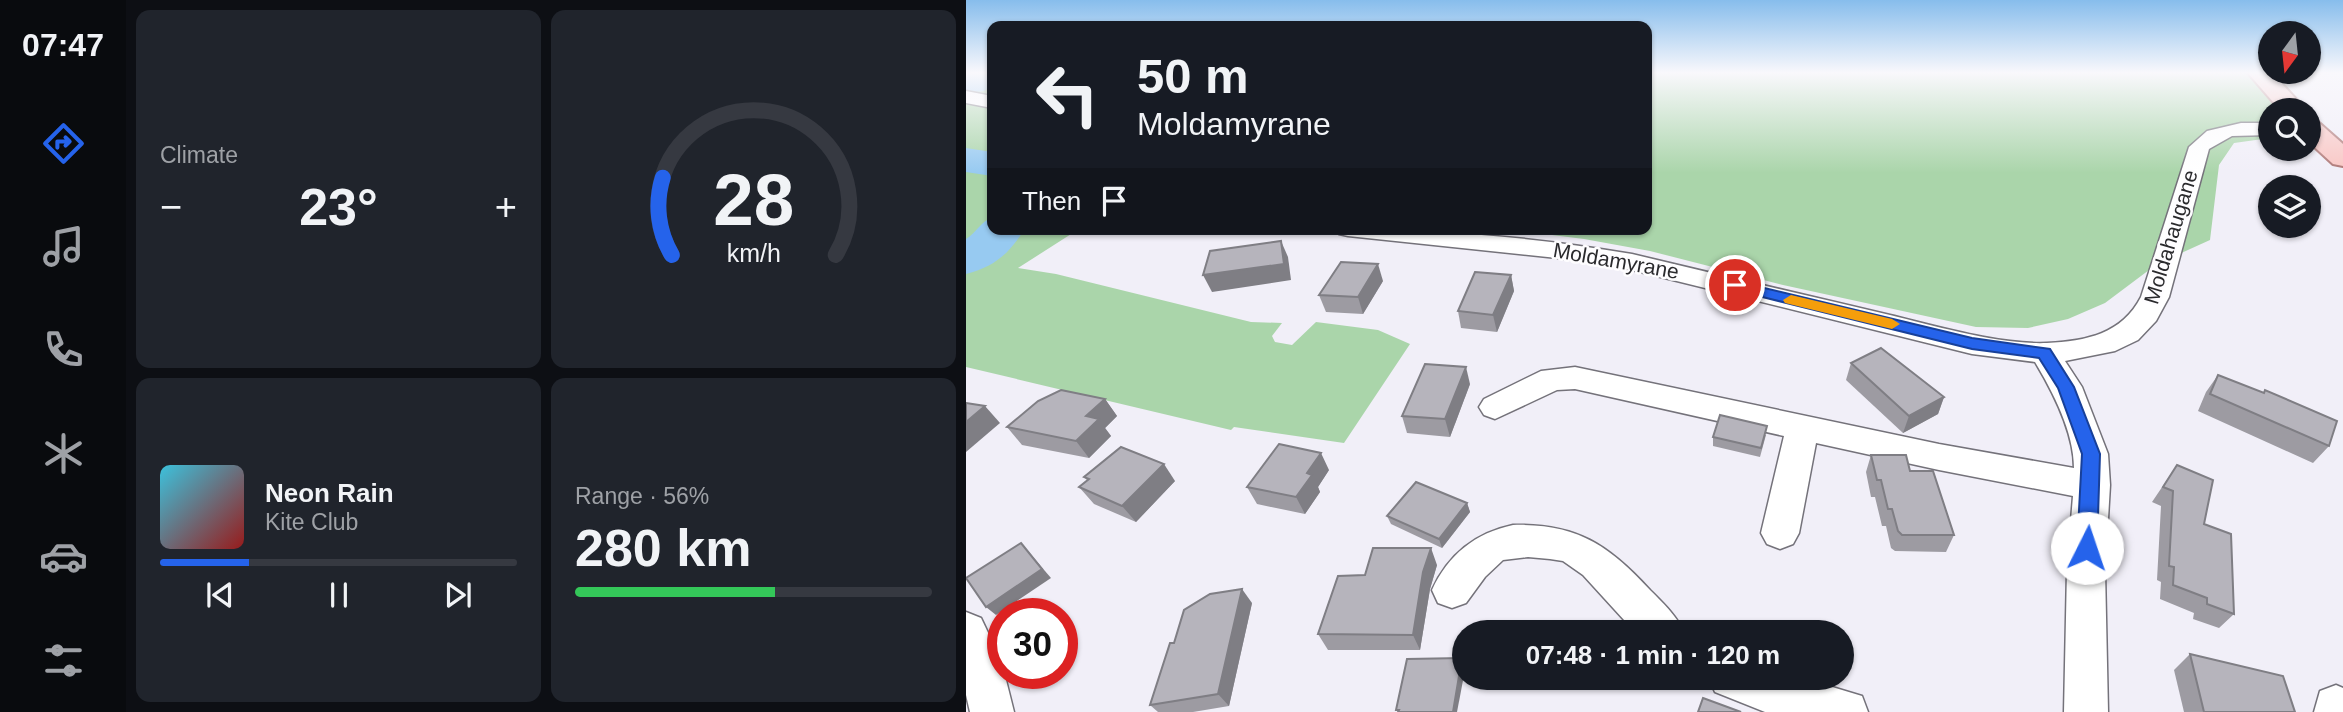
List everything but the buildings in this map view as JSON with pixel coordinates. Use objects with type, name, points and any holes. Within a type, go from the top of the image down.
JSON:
[{"type":"main road","points":[[2321,139],[2343,158]]},
{"type":"street","name":"Moldahaugane","points":[[2044,353],[2105,344],[2128,333],[2146,315],[2155,297],[2199,148],[2214,135],[2225,131],[2258,130]]},
{"type":"street","name":"Moldamyrane","points":[[1405,235],[1576,253],[1632,262],[1972,344],[2044,353]]},
{"type":"street","points":[[2044,353],[2066,387],[2091,454],[2092,485],[2085,570],[2087,712]]},
{"type":"street","points":[[1495,407],[1552,379],[1575,378],[1802,428],[2092,485]]},
{"type":"street","points":[[1780,533],[1802,428]]},
{"type":"street","points":[[1452,590],[1482,552],[1499,542],[1525,539],[1562,544],[1585,554],[1651,620]]},
{"type":"street","points":[[966,632],[980,660],[992,712]]},
{"type":"street","points":[[1765,690],[1846,712]]},
{"type":"green space","points":[[966,106],[987,106],[987,235],[1070,235],[1018,268],[1056,274],[1251,322],[1282,323],[1272,336],[1275,342],[1292,345],[1316,322],[1378,330],[1410,344],[1344,443],[1234,427],[1231,430],[966,367]]},
{"type":"green space","points":[[1652,106],[2258,106],[2258,140],[2234,143],[2219,165],[2210,240],[2157,264],[2105,303],[2068,319],[2028,328],[1976,327],[1783,285],[1650,251],[1552,235],[1652,235]]},
{"type":"waterway","points":[[966,160],[987,163]]},
{"type":"waterway","points":[[966,259],[992,243],[998,235]]},
{"type":"slow traffic","points":[[1791,300],[1892,324]]},
{"type":"route","points":[[1735,285],[1972,344],[2044,353],[2066,387],[2091,454],[2092,485],[2087,548]]}]
